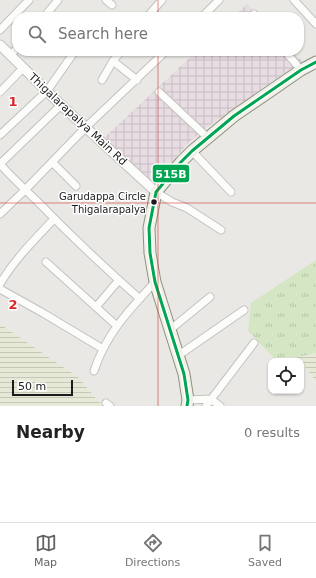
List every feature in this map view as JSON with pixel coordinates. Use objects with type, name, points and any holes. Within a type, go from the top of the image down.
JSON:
[{"type":"main road","points":[[187,403],[184,374],[155,282],[150,253],[149,228],[156,192],[192,151],[234,116],[301,70],[316,62]]},
{"type":"street","points":[[17,12],[29,0]]},
{"type":"street","points":[[48,12],[58,0]]},
{"type":"street","points":[[106,0],[112,6]]},
{"type":"street","points":[[152,12],[162,0]]},
{"type":"street","points":[[207,12],[219,0]]},
{"type":"street","points":[[294,0],[316,24]]},
{"type":"street","points":[[0,30],[12,18]]},
{"type":"street","name":"Thigalarapalya Main Rd","points":[[0,45],[85,128],[156,192]]},
{"type":"street","points":[[0,134],[47,91],[72,56]]},
{"type":"street","points":[[102,80],[118,56]]},
{"type":"street","points":[[0,214],[85,128],[161,56]]},
{"type":"street","points":[[289,56],[301,70]]},
{"type":"street","points":[[114,61],[137,80]]},
{"type":"street","points":[[0,92],[23,68]]},
{"type":"street","points":[[158,92],[208,138]]},
{"type":"street","points":[[61,105],[0,164],[54,219],[140,299]]},
{"type":"street","points":[[192,151],[231,192]]},
{"type":"street","points":[[52,162],[76,186]]},
{"type":"street","points":[[156,192],[172,202],[187,208],[221,230]]},
{"type":"street","points":[[0,284],[20,256],[54,219]]},
{"type":"street","points":[[46,262],[117,326]]},
{"type":"street","points":[[96,307],[119,280]]},
{"type":"street","points":[[94,371],[110,335],[155,282]]},
{"type":"street","points":[[0,289],[44,313],[103,349]]},
{"type":"street","points":[[171,329],[210,297]]},
{"type":"street","points":[[179,355],[244,310]]},
{"type":"street","points":[[206,406],[254,343]]},
{"type":"street","points":[[187,403],[211,399],[220,406]]},
{"type":"shaded area","points":[[247,4],[254,12],[238,12]]},
{"type":"shaded area","points":[[192,56],[297,56],[302,61],[206,128],[187,144],[154,184],[104,138]]},
{"type":"green space","points":[[316,260],[316,353],[297,357],[274,358],[248,331],[251,303]]},
{"type":"green space","points":[[0,324],[79,378],[104,406],[0,406]]},
{"type":"green space","points":[[316,353],[316,381],[304,366],[304,358],[297,357]]},
{"type":"transit line","name":"515B","points":[[187,406],[188,400],[184,374],[155,282],[150,253],[149,228],[156,192],[192,151],[234,116],[301,70],[316,62]]},
{"type":"place","name":"Garudappa Circle Thigalarapalya","points":[[154,202]]}]
